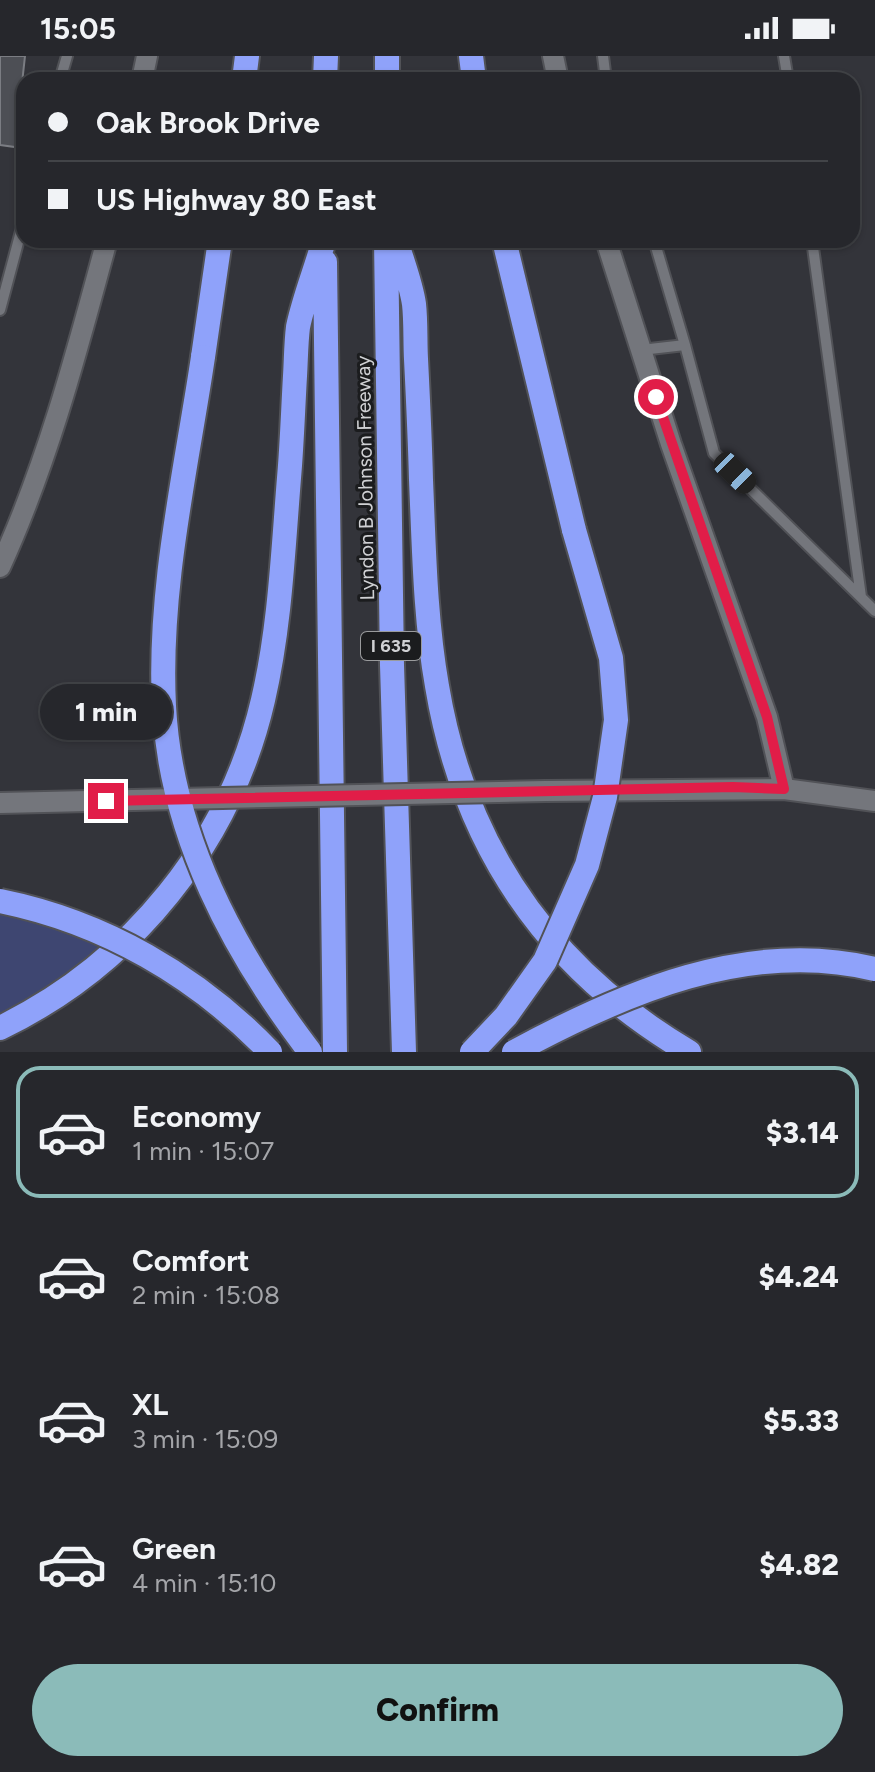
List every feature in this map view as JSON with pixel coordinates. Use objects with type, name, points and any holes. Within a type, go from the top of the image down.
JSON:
[{"type":"highway","points":[[219,248],[167,597],[164,706],[169,749],[188,832],[215,902],[259,981],[310,1052]]},
{"type":"highway","points":[[0,1028],[73,985],[154,911],[199,853],[240,777],[263,701],[275,638],[298,328],[322,248]]},
{"type":"highway","name":"Lyndon B Johnson Freeway","points":[[324,248],[335,1052]]},
{"type":"highway","name":"Lyndon B Johnson Freeway","points":[[386,248],[392,665],[404,1052]]},
{"type":"highway","points":[[398,248],[414,303],[425,561],[436,684],[458,777],[498,866],[553,943],[619,1005],[659,1035],[689,1052]]},
{"type":"highway","points":[[472,1052],[506,1016],[545,961],[587,865],[605,797],[616,720],[611,658],[574,530],[506,248]]},
{"type":"highway","points":[[0,901],[76,922],[159,961],[216,1001],[270,1052]]},
{"type":"highway","points":[[514,1052],[581,1016],[683,979],[746,962],[800,959],[875,969]]},
{"type":"main road","points":[[0,567],[15,534],[67,389],[105,248]]},
{"type":"main road","points":[[609,248],[704,541],[767,717],[784,789]]},
{"type":"main road","points":[[0,803],[784,789],[875,801]]},
{"type":"lane","points":[[0,310],[17,248]]},
{"type":"lane","points":[[656,248],[714,453],[875,611]]},
{"type":"lane","points":[[813,248],[861,597]]},
{"type":"lane","points":[[641,350],[685,345]]},
{"type":"shaded area","points":[[0,912],[56,928],[102,946],[54,986],[0,1014]]},
{"type":"building","points":[[0,56],[25,56],[23,72],[16,72],[15,147],[0,145]]},
{"type":"route","points":[[106,801],[733,787],[784,789],[767,717],[656,397]]}]
